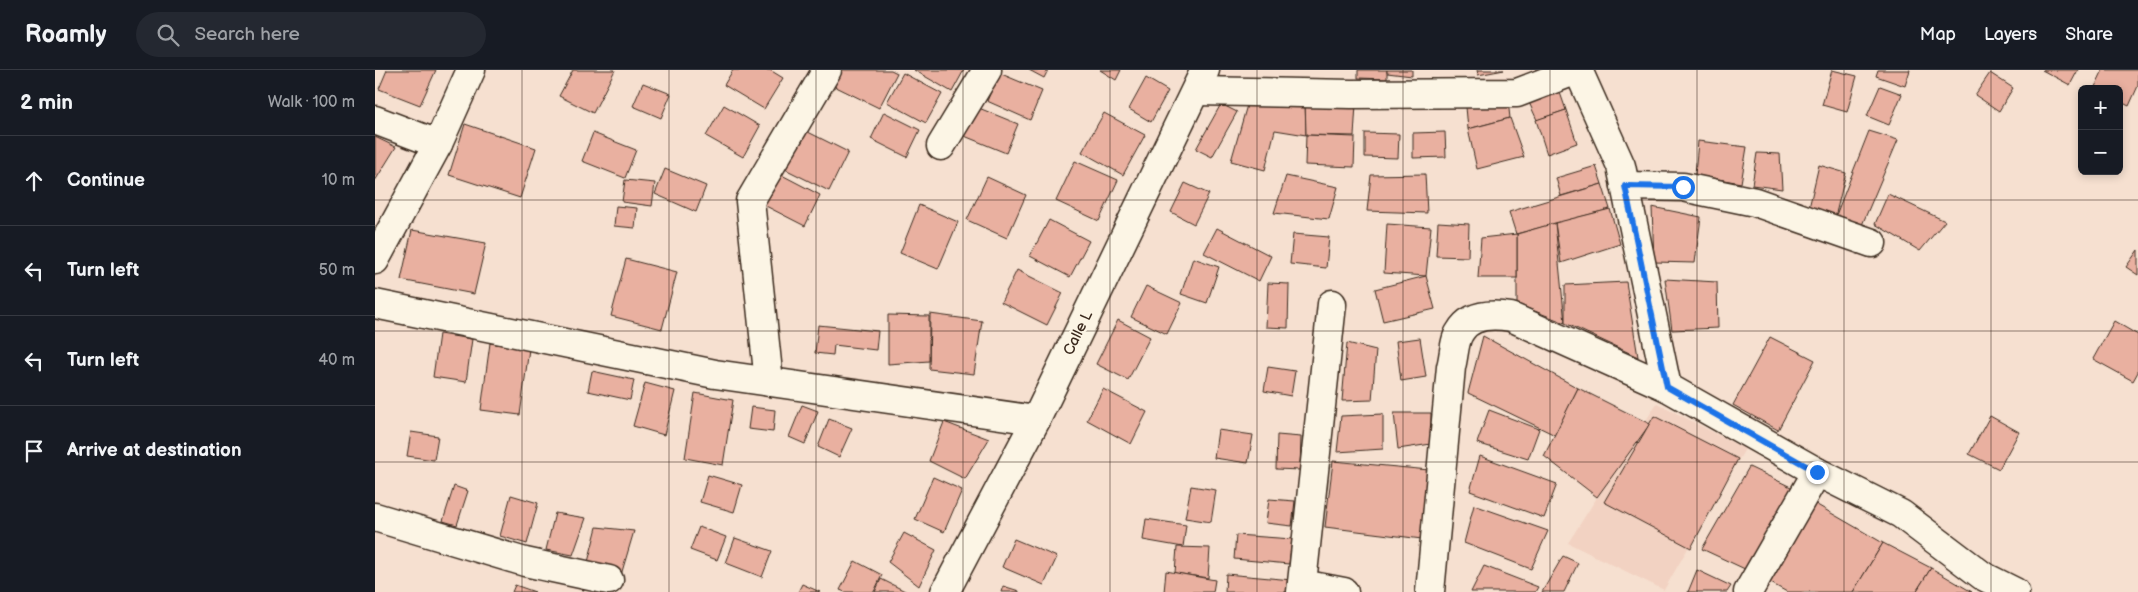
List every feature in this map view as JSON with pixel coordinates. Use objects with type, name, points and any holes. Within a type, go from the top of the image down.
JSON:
[{"type":"street","points":[[375,260],[438,144],[471,70]]},
{"type":"street","points":[[769,382],[750,201],[827,70]]},
{"type":"street","points":[[941,146],[987,70]]},
{"type":"street","points":[[1200,80],[1351,94],[1517,93],[1577,70],[1621,166],[1667,387]]},
{"type":"street","name":"Calle L","points":[[945,592],[1036,420],[1200,80]]},
{"type":"street","points":[[375,120],[438,144]]},
{"type":"street","points":[[1625,186],[1683,187],[1755,202],[1872,243]]},
{"type":"street","points":[[375,304],[715,374],[1036,420]]},
{"type":"street","points":[[1332,304],[1302,588],[1344,592]]},
{"type":"street","points":[[1430,592],[1451,367],[1459,332],[1472,320],[1492,314],[1511,317],[1667,387],[1817,472],[1901,514],[1983,576],[2015,592]]},
{"type":"street","points":[[1748,592],[1817,472]]},
{"type":"street","points":[[375,517],[525,562],[609,580]]},
{"type":"shaded area","points":[[1657,403],[1745,449],[1664,590],[1568,543]]},
{"type":"building","points":[[387,70],[436,70],[420,105],[379,89]]},
{"type":"building","points":[[573,70],[615,70],[593,113],[559,96]]},
{"type":"building","points":[[733,70],[770,70],[783,78],[764,109],[724,85]]},
{"type":"building","points":[[832,70],[891,70],[897,73],[879,108],[826,82]]},
{"type":"building","points":[[914,70],[964,70],[952,92]]},
{"type":"building","points":[[1029,70],[1048,70],[1044,78]]},
{"type":"building","points":[[1100,70],[1121,70],[1116,80]]},
{"type":"building","points":[[1358,70],[1387,70],[1387,79],[1358,78]]},
{"type":"building","points":[[1387,70],[1412,70],[1412,76],[1387,73]]},
{"type":"building","points":[[1477,70],[1504,70],[1478,75]]},
{"type":"building","points":[[1832,70],[1857,76],[1847,112],[1822,105]]},
{"type":"building","points":[[1878,70],[1910,70],[1905,86],[1876,76]]},
{"type":"building","points":[[2042,70],[2078,70],[2070,85]]},
{"type":"building","points":[[2103,70],[2138,70],[2138,86],[2129,106],[2123,103],[2123,85],[2096,85]]},
{"type":"building","points":[[903,73],[942,94],[926,123],[887,102]]},
{"type":"building","points":[[999,73],[1042,91],[1030,120],[987,101]]},
{"type":"building","points":[[1990,73],[2013,88],[1999,111],[1975,95]]},
{"type":"building","points":[[1146,78],[1168,91],[1151,122],[1129,109]]},
{"type":"building","points":[[643,83],[671,94],[661,118],[633,106]]},
{"type":"building","points":[[1557,84],[1566,110],[1537,120],[1527,98]]},
{"type":"building","points":[[1880,86],[1902,94],[1889,125],[1867,116]]},
{"type":"building","points":[[1249,98],[1305,99],[1306,135],[1275,130],[1265,170],[1231,161]]},
{"type":"building","points":[[1305,99],[1356,104],[1354,136],[1306,135]]},
{"type":"building","points":[[1508,101],[1510,118],[1468,129],[1466,107]]},
{"type":"building","points":[[1221,104],[1237,112],[1212,157],[1196,149]]},
{"type":"building","points":[[724,105],[760,126],[743,157],[706,136]]},
{"type":"building","points":[[974,106],[1018,124],[1006,153],[962,135]]},
{"type":"building","points":[[1566,110],[1577,143],[1547,154],[1536,120]]},
{"type":"building","points":[[884,112],[920,130],[907,157],[871,139]]},
{"type":"building","points":[[1104,113],[1145,135],[1123,175],[1082,152]]},
{"type":"building","points":[[1510,118],[1524,157],[1477,169],[1468,129]]},
{"type":"building","points":[[465,124],[536,148],[520,198],[449,175]]},
{"type":"building","points":[[800,128],[848,152],[829,191],[781,167]]},
{"type":"building","points":[[1869,131],[1898,140],[1862,225],[1836,215]]},
{"type":"building","points":[[1445,132],[1446,157],[1413,158],[1413,133]]},
{"type":"building","points":[[593,133],[636,150],[625,178],[582,161]]},
{"type":"building","points":[[1365,133],[1399,134],[1398,158],[1365,157]]},
{"type":"building","points":[[1306,135],[1355,137],[1354,167],[1305,165]]},
{"type":"building","points":[[375,137],[396,147],[375,181]]},
{"type":"building","points":[[1698,141],[1747,147],[1741,183],[1695,175]]},
{"type":"building","points":[[1757,153],[1780,154],[1782,189],[1752,185]]},
{"type":"building","points":[[1075,161],[1118,180],[1099,221],[1056,201]]},
{"type":"building","points":[[1819,165],[1846,173],[1835,217],[1809,208]]},
{"type":"building","points":[[1596,166],[1602,184],[1561,196],[1556,178]]},
{"type":"building","points":[[665,169],[706,186],[696,212],[655,194]]},
{"type":"building","points":[[776,172],[820,195],[805,226],[760,203]]},
{"type":"building","points":[[1425,174],[1427,213],[1367,211],[1371,175]]},
{"type":"building","points":[[1286,176],[1338,187],[1329,219],[1274,213]]},
{"type":"building","points":[[987,177],[1026,195],[1007,238],[967,220]]},
{"type":"building","points":[[625,180],[655,183],[652,206],[622,202]]},
{"type":"building","points":[[1185,183],[1209,194],[1194,224],[1171,212]]},
{"type":"building","points":[[1602,184],[1610,209],[1516,234],[1509,212]]},
{"type":"building","points":[[1888,194],[1945,221],[1920,251],[1875,224]]},
{"type":"building","points":[[919,205],[958,222],[938,269],[900,253]]},
{"type":"building","points":[[616,206],[637,208],[635,228],[614,226]]},
{"type":"building","points":[[1652,207],[1701,217],[1695,263],[1654,262]]},
{"type":"building","points":[[1610,209],[1620,244],[1561,263],[1555,223]]},
{"type":"building","points":[[1049,220],[1089,241],[1070,277],[1030,256]]},
{"type":"building","points":[[1438,222],[1469,224],[1468,257],[1436,256]]},
{"type":"building","points":[[1555,223],[1565,323],[1517,304],[1517,234]]},
{"type":"building","points":[[1387,224],[1431,227],[1426,276],[1384,273]]},
{"type":"building","points":[[1217,228],[1271,256],[1259,281],[1204,253]]},
{"type":"building","points":[[412,230],[486,243],[474,294],[401,280]]},
{"type":"building","points":[[1293,234],[1329,237],[1326,268],[1290,264]]},
{"type":"building","points":[[1517,234],[1517,278],[1478,278],[1481,238]]},
{"type":"building","points":[[2138,250],[2138,275],[2126,267]]},
{"type":"building","points":[[1193,258],[1219,267],[1207,303],[1181,294]]},
{"type":"building","points":[[626,259],[677,272],[662,329],[611,316]]},
{"type":"building","points":[[1017,270],[1063,293],[1047,325],[1001,302]]},
{"type":"building","points":[[1426,276],[1435,309],[1383,321],[1375,289]]},
{"type":"building","points":[[1665,279],[1717,282],[1718,328],[1672,330]]},
{"type":"building","points":[[1626,282],[1638,357],[1565,323],[1565,285]]},
{"type":"building","points":[[1268,283],[1289,284],[1288,328],[1266,327]]},
{"type":"building","points":[[1146,286],[1182,303],[1167,334],[1131,317]]},
{"type":"building","points":[[930,314],[982,321],[974,374],[929,369]]},
{"type":"building","points":[[888,315],[929,316],[929,361],[888,364]]},
{"type":"building","points":[[1118,320],[1150,337],[1128,380],[1096,364]]},
{"type":"building","points":[[2114,321],[2138,335],[2138,372],[2133,381],[2093,359]]},
{"type":"building","points":[[818,325],[878,331],[876,350],[834,345],[833,355],[815,353]]},
{"type":"building","points":[[439,334],[472,339],[466,382],[433,377]]},
{"type":"building","points":[[1483,336],[1578,388],[1555,435],[1468,393]]},
{"type":"building","points":[[1770,337],[1815,360],[1778,430],[1733,405]]},
{"type":"building","points":[[1420,338],[1426,377],[1401,381],[1396,341]]},
{"type":"building","points":[[490,343],[529,349],[520,415],[481,410]]},
{"type":"building","points":[[1347,343],[1376,350],[1372,400],[1342,401]]},
{"type":"building","points":[[1268,367],[1295,371],[1291,396],[1264,391]]},
{"type":"building","points":[[592,371],[634,380],[630,400],[588,391]]},
{"type":"building","points":[[645,383],[675,391],[664,435],[633,426]]},
{"type":"building","points":[[1578,388],[1650,424],[1597,497],[1544,456]]},
{"type":"building","points":[[1103,389],[1147,412],[1131,444],[1087,420]]},
{"type":"building","points":[[695,393],[733,400],[723,465],[685,458]]},
{"type":"building","points":[[802,405],[818,411],[805,444],[789,437]]},
{"type":"building","points":[[751,407],[775,410],[773,432],[748,429]]},
{"type":"building","points":[[1489,410],[1539,429],[1528,459],[1477,443]]},
{"type":"building","points":[[1394,413],[1431,413],[1431,444],[1398,449]]},
{"type":"building","points":[[1383,414],[1383,449],[1337,452],[1341,416]]},
{"type":"building","points":[[1654,416],[1738,459],[1691,548],[1604,502]]},
{"type":"building","points":[[1990,416],[2019,432],[1999,469],[1969,454]]},
{"type":"building","points":[[829,419],[852,428],[839,457],[818,447]]},
{"type":"building","points":[[944,422],[989,439],[965,479],[929,461]]},
{"type":"building","points":[[1218,430],[1253,435],[1248,463],[1214,458]]},
{"type":"building","points":[[411,432],[438,436],[434,460],[407,456]]},
{"type":"building","points":[[1277,435],[1301,437],[1300,470],[1276,469]]},
{"type":"building","points":[[1480,456],[1557,484],[1544,518],[1470,491]]},
{"type":"building","points":[[1333,461],[1429,470],[1422,539],[1325,527]]},
{"type":"building","points":[[1749,467],[1793,488],[1747,570],[1702,549]]},
{"type":"building","points":[[708,475],[742,485],[734,512],[700,502]]},
{"type":"building","points":[[933,477],[962,490],[944,532],[915,519]]},
{"type":"building","points":[[454,486],[468,491],[457,525],[443,521]]},
{"type":"building","points":[[1191,486],[1216,490],[1211,522],[1185,518]]},
{"type":"building","points":[[511,495],[538,503],[527,544],[500,536]]},
{"type":"building","points":[[1269,499],[1295,501],[1292,526],[1266,523]]},
{"type":"building","points":[[1812,502],[1883,543],[1853,592],[1787,592],[1769,582]]},
{"type":"building","points":[[1474,505],[1548,531],[1531,569],[1464,543]]},
{"type":"building","points":[[555,513],[586,518],[573,555],[546,550]]},
{"type":"building","points":[[1146,519],[1186,525],[1183,547],[1143,540]]},
{"type":"building","points":[[597,527],[634,531],[621,575],[588,562]]},
{"type":"building","points":[[699,527],[726,537],[717,560],[690,550]]},
{"type":"building","points":[[904,533],[936,550],[919,586],[888,562]]},
{"type":"building","points":[[1236,535],[1292,539],[1289,564],[1234,559]]},
{"type":"building","points":[[735,538],[772,551],[762,577],[726,563]]},
{"type":"building","points":[[1014,539],[1057,557],[1044,585],[1002,567]]},
{"type":"building","points":[[1883,543],[1931,568],[1916,592],[1853,592]]},
{"type":"building","points":[[1177,547],[1210,548],[1208,578],[1175,573]]},
{"type":"building","points":[[1563,556],[1578,563],[1564,592],[1542,592]]},
{"type":"building","points":[[855,561],[882,575],[874,592],[845,592],[840,590]]},
{"type":"building","points":[[1484,566],[1538,587],[1535,592],[1471,592]]},
{"type":"building","points":[[1931,568],[1972,592],[1916,592]]},
{"type":"building","points":[[1697,570],[1731,586],[1727,592],[1688,592]]},
{"type":"building","points":[[1166,571],[1215,580],[1213,592],[1164,592]]},
{"type":"building","points":[[1226,574],[1292,580],[1290,592],[1225,592]]},
{"type":"building","points":[[881,579],[907,592],[875,592]]},
{"type":"building","points":[[802,584],[820,592],[798,592]]},
{"type":"building","points":[[515,585],[535,592],[512,592]]},
{"type":"building","points":[[1003,586],[1019,591],[1019,592],[1001,592]]},
{"type":"route","points":[[1683,187],[1625,186],[1667,387],[1817,472]]}]
